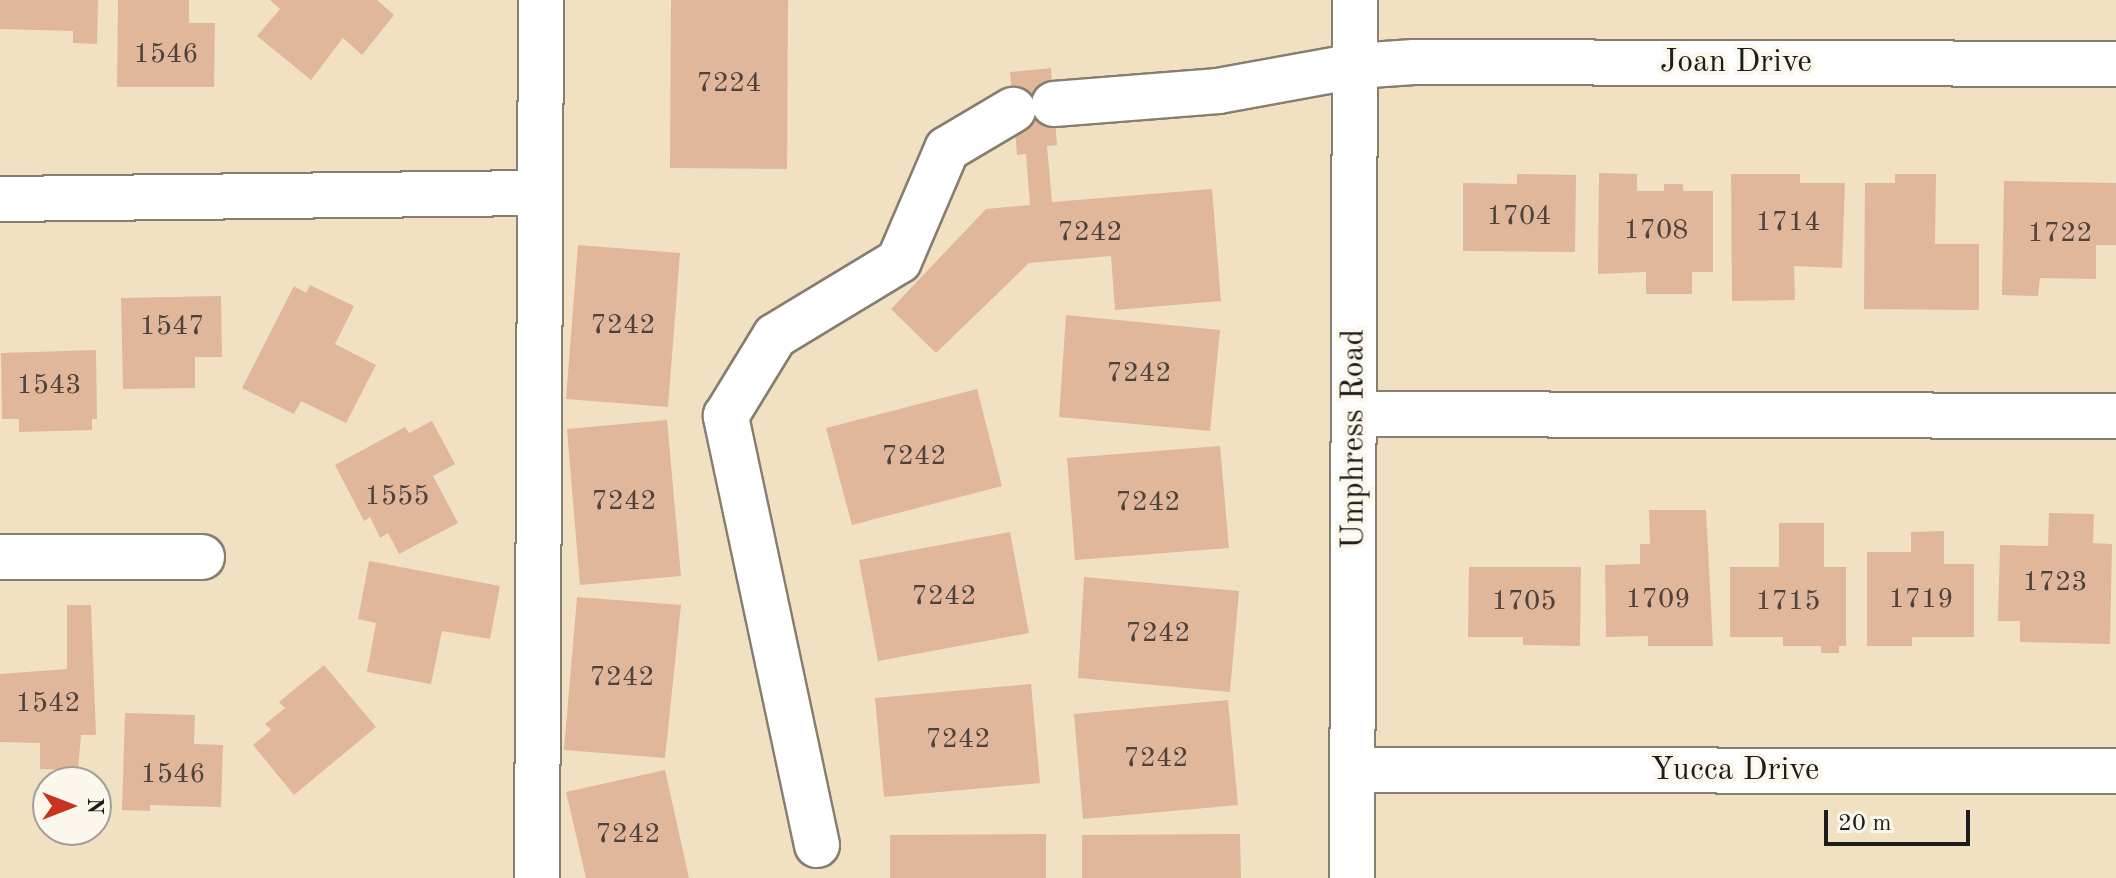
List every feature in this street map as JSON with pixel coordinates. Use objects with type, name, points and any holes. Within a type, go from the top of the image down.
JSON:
[{"type":"street","points":[[537,878],[541,0]]},
{"type":"street","name":"Umphress Road","points":[[1352,878],[1355,0]]},
{"type":"street","name":"Joan Drive","points":[[817,845],[726,416],[775,336],[899,261],[947,149],[1033,107],[1218,91],[1355,66],[1414,62],[2116,64]]},
{"type":"street","points":[[0,199],[540,193]]},
{"type":"street","points":[[1355,414],[2116,416]]},
{"type":"street","points":[[0,557],[202,557]]},
{"type":"street","name":"Yucca Drive","points":[[1353,770],[2116,771]]},
{"type":"building","points":[[0,0],[98,0],[97,44],[73,43],[73,31],[0,29]]},
{"type":"building","points":[[118,0],[189,0],[189,23],[215,23],[214,87],[117,87]]},
{"type":"building","points":[[270,0],[377,0],[394,15],[362,55],[343,38],[311,80],[257,36],[280,9]]},
{"type":"building","points":[[671,0],[788,0],[787,169],[670,168]]},
{"type":"building","points":[[1051,68],[1057,145],[1047,146],[1052,202],[1212,189],[1221,301],[1115,310],[1111,256],[1029,263],[936,353],[891,309],[986,209],[1030,205],[1026,154],[1017,155],[1010,72]]},
{"type":"building","points":[[1599,173],[1637,174],[1637,191],[1664,191],[1664,184],[1683,184],[1683,191],[1713,191],[1713,272],[1692,272],[1692,294],[1646,294],[1646,272],[1598,274]]},
{"type":"building","points":[[1517,174],[1576,175],[1575,252],[1463,251],[1463,183],[1517,184]]},
{"type":"building","points":[[1731,174],[1800,174],[1800,183],[1845,183],[1842,268],[1794,266],[1795,300],[1732,301]]},
{"type":"building","points":[[1895,174],[1936,174],[1935,244],[1979,244],[1979,310],[1864,309],[1865,183],[1895,183]]},
{"type":"building","points":[[2004,181],[2116,183],[2116,245],[2096,245],[2096,279],[2040,278],[2038,296],[2002,295]]},
{"type":"building","points":[[578,245],[680,253],[668,407],[566,399]]},
{"type":"building","points":[[310,285],[354,306],[335,344],[376,365],[346,423],[301,401],[294,414],[242,388],[294,286],[306,293]]},
{"type":"building","points":[[221,296],[222,357],[195,357],[195,388],[123,389],[121,298]]},
{"type":"building","points":[[1066,315],[1220,330],[1210,431],[1059,417]]},
{"type":"building","points":[[96,350],[97,419],[92,419],[92,430],[19,432],[19,419],[2,419],[1,353]]},
{"type":"building","points":[[977,389],[1002,486],[852,525],[826,428]]},
{"type":"building","points":[[667,420],[681,576],[580,585],[567,429]]},
{"type":"building","points":[[432,421],[455,464],[433,476],[458,523],[399,554],[388,533],[380,538],[370,517],[364,521],[335,465],[405,427],[409,433]]},
{"type":"building","points":[[1220,446],[1229,548],[1075,560],[1067,458]]},
{"type":"building","points":[[1649,510],[1706,510],[1713,646],[1648,646],[1648,636],[1606,637],[1605,565],[1640,564],[1640,544],[1650,544]]},
{"type":"building","points":[[2049,513],[2094,514],[2093,543],[2112,544],[2110,644],[2020,642],[2020,621],[1998,621],[2000,545],[2048,546]]},
{"type":"building","points":[[1779,523],[1824,523],[1824,567],[1846,567],[1846,646],[1839,646],[1839,653],[1821,653],[1821,646],[1783,646],[1783,637],[1730,637],[1730,567],[1779,567]]},
{"type":"building","points":[[1944,531],[1944,564],[1974,564],[1974,637],[1912,637],[1912,646],[1867,646],[1867,552],[1911,552],[1911,532]]},
{"type":"building","points":[[1010,532],[1029,633],[878,661],[859,560]]},
{"type":"building","points":[[369,561],[500,586],[490,639],[442,631],[431,684],[367,672],[376,623],[358,619]]},
{"type":"building","points":[[1469,567],[1581,567],[1580,646],[1523,645],[1523,637],[1468,637]]},
{"type":"building","points":[[1084,577],[1239,591],[1230,692],[1078,678]]},
{"type":"building","points":[[577,597],[681,605],[665,758],[564,750]]},
{"type":"building","points":[[67,605],[91,605],[96,735],[81,735],[78,766],[40,766],[40,743],[0,742],[0,674],[67,669]]},
{"type":"building","points":[[324,665],[376,727],[294,795],[253,745],[271,730],[265,724],[285,708],[279,702]]},
{"type":"building","points":[[1031,684],[1040,783],[884,797],[875,698]]},
{"type":"building","points":[[1228,700],[1238,805],[1083,819],[1074,714]]},
{"type":"building","points":[[125,713],[195,715],[194,744],[223,745],[221,807],[150,805],[150,811],[122,810]]},
{"type":"building","points":[[665,770],[689,878],[586,878],[566,792]]},
{"type":"building","points":[[1046,834],[1046,878],[890,878],[890,835]]},
{"type":"building","points":[[1240,834],[1241,878],[1082,878],[1082,835]]}]
